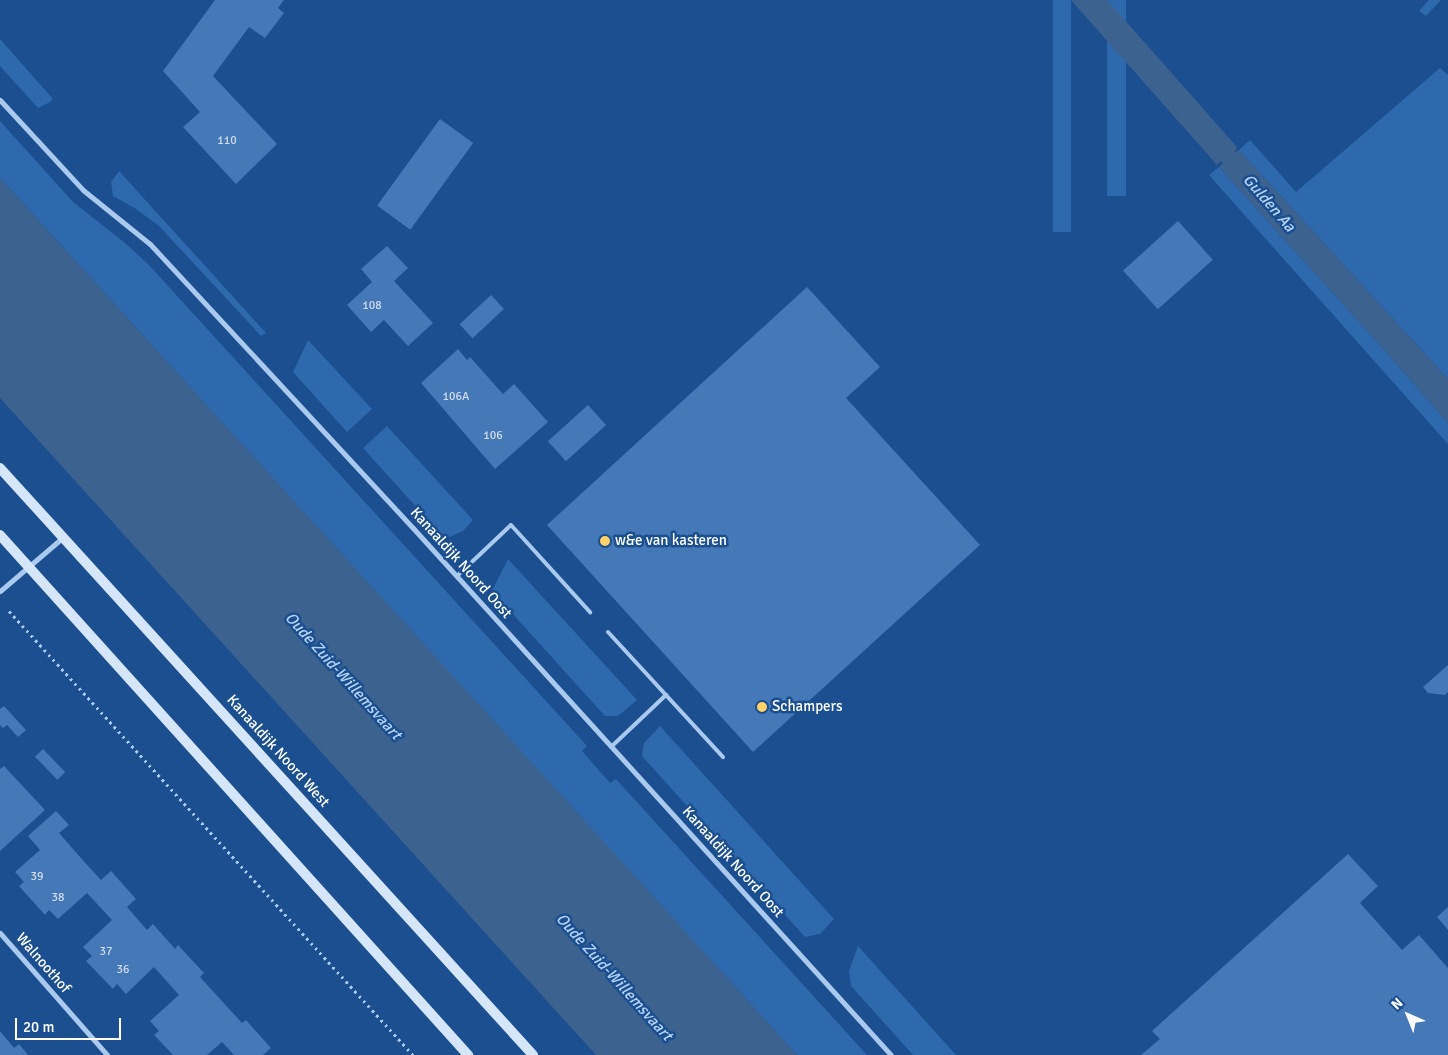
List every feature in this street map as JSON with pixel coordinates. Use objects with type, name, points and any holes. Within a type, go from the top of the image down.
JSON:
[{"type":"main road","name":"Kanaaldijk Noord West","points":[[0,468],[533,1055]]},
{"type":"main road","points":[[0,535],[468,1055]]},
{"type":"street","name":"Kanaaldijk Noord Oost","points":[[0,100],[83,190],[150,244],[457,576],[891,1055]]},
{"type":"street","points":[[0,591],[62,538]]},
{"type":"street","name":"Walnoothof","points":[[0,932],[107,1055]]},
{"type":"lane","points":[[457,576],[511,526],[590,612]]},
{"type":"lane","points":[[608,632],[723,758]]},
{"type":"lane","points":[[611,747],[666,695]]},
{"type":"path","points":[[7,608],[412,1055]]},
{"type":"shaded area","points":[[1053,0],[1071,0],[1071,232],[1053,232]]},
{"type":"shaded area","points":[[1107,0],[1126,0],[1126,196],[1107,196]]},
{"type":"shaded area","points":[[1429,0],[1441,0],[1426,16],[1419,11]]},
{"type":"shaded area","points":[[0,39],[53,99],[50,102],[38,108],[0,66]]},
{"type":"shaded area","points":[[1440,68],[1448,75],[1448,379],[1239,150],[1250,140],[1296,192]]},
{"type":"shaded area","points":[[0,121],[73,202],[124,242],[149,265],[587,746],[582,751],[610,783],[616,779],[867,1055],[797,1055],[0,178]]},
{"type":"shaded area","points":[[1219,167],[1448,423],[1448,444],[1209,175]]},
{"type":"shaded area","points":[[119,171],[266,333],[261,336],[159,226],[136,209],[113,196],[111,182]]},
{"type":"shaded area","points":[[308,340],[372,409],[347,432],[293,372]]},
{"type":"shaded area","points":[[387,426],[473,520],[463,531],[445,539],[363,448]]},
{"type":"shaded area","points":[[508,559],[637,700],[618,716],[605,716],[492,591]]},
{"type":"shaded area","points":[[660,726],[834,919],[820,934],[805,937],[642,756],[644,743]]},
{"type":"shaded area","points":[[858,946],[956,1055],[913,1055],[851,986],[849,971]]},
{"type":"water","name":"Gulden Aa","points":[[1071,0],[1107,0],[1237,147],[1234,153],[1239,150],[1448,379],[1448,423],[1219,167],[1223,163],[1221,161],[1217,165]]},
{"type":"water","name":"Oude Zuid-Willemsvaart","points":[[0,178],[797,1055],[596,1055],[0,398]]},
{"type":"building","points":[[215,0],[284,0],[278,8],[284,13],[265,38],[249,27],[213,76],[277,144],[236,184],[183,127],[200,112],[163,71]]},
{"type":"building","points":[[440,119],[473,143],[410,230],[377,206]]},
{"type":"building","points":[[1178,221],[1213,260],[1158,309],[1123,271]]},
{"type":"building","points":[[387,246],[408,268],[394,281],[433,323],[408,346],[384,320],[371,332],[347,305],[372,282],[361,269]]},
{"type":"building","points":[[807,287],[880,367],[846,398],[980,545],[753,752],[547,525]]},
{"type":"building","points":[[491,295],[504,309],[473,338],[460,324]]},
{"type":"building","points":[[458,349],[467,360],[470,357],[503,394],[514,384],[548,422],[495,469],[421,383]]},
{"type":"building","points":[[588,405],[606,425],[566,461],[548,441]]},
{"type":"building","points":[[1448,665],[1448,692],[1445,695],[1428,693],[1423,687]]},
{"type":"building","points":[[4,706],[26,730],[18,737],[7,725],[3,728],[0,725],[0,709]]},
{"type":"building","points":[[43,749],[65,772],[57,780],[35,757]]},
{"type":"building","points":[[4,766],[45,810],[0,851],[0,769]]},
{"type":"building","points":[[56,811],[69,825],[59,833],[80,857],[101,880],[111,871],[136,899],[127,907],[147,930],[153,924],[175,949],[178,945],[204,973],[200,977],[242,1023],[246,1020],[271,1048],[263,1055],[234,1055],[222,1042],[207,1055],[173,1055],[154,1035],[159,1031],[150,1021],[179,995],[154,967],[126,994],[117,984],[113,989],[86,961],[92,956],[83,947],[112,920],[87,893],[58,919],[49,910],[45,915],[19,886],[24,882],[15,872],[40,850],[28,836]]},
{"type":"building","points":[[1348,854],[1378,886],[1360,903],[1402,950],[1419,935],[1448,968],[1448,1055],[1141,1055],[1160,1039],[1152,1031]]},
{"type":"building","points":[[1448,907],[1448,930],[1437,917]]},
{"type":"building","points":[[0,1031],[14,1048],[19,1044],[28,1055],[0,1055]]},
{"type":"place","name":"w&e van kasteren","points":[[605,541]]},
{"type":"place","name":"Schampers","points":[[762,707]]}]
